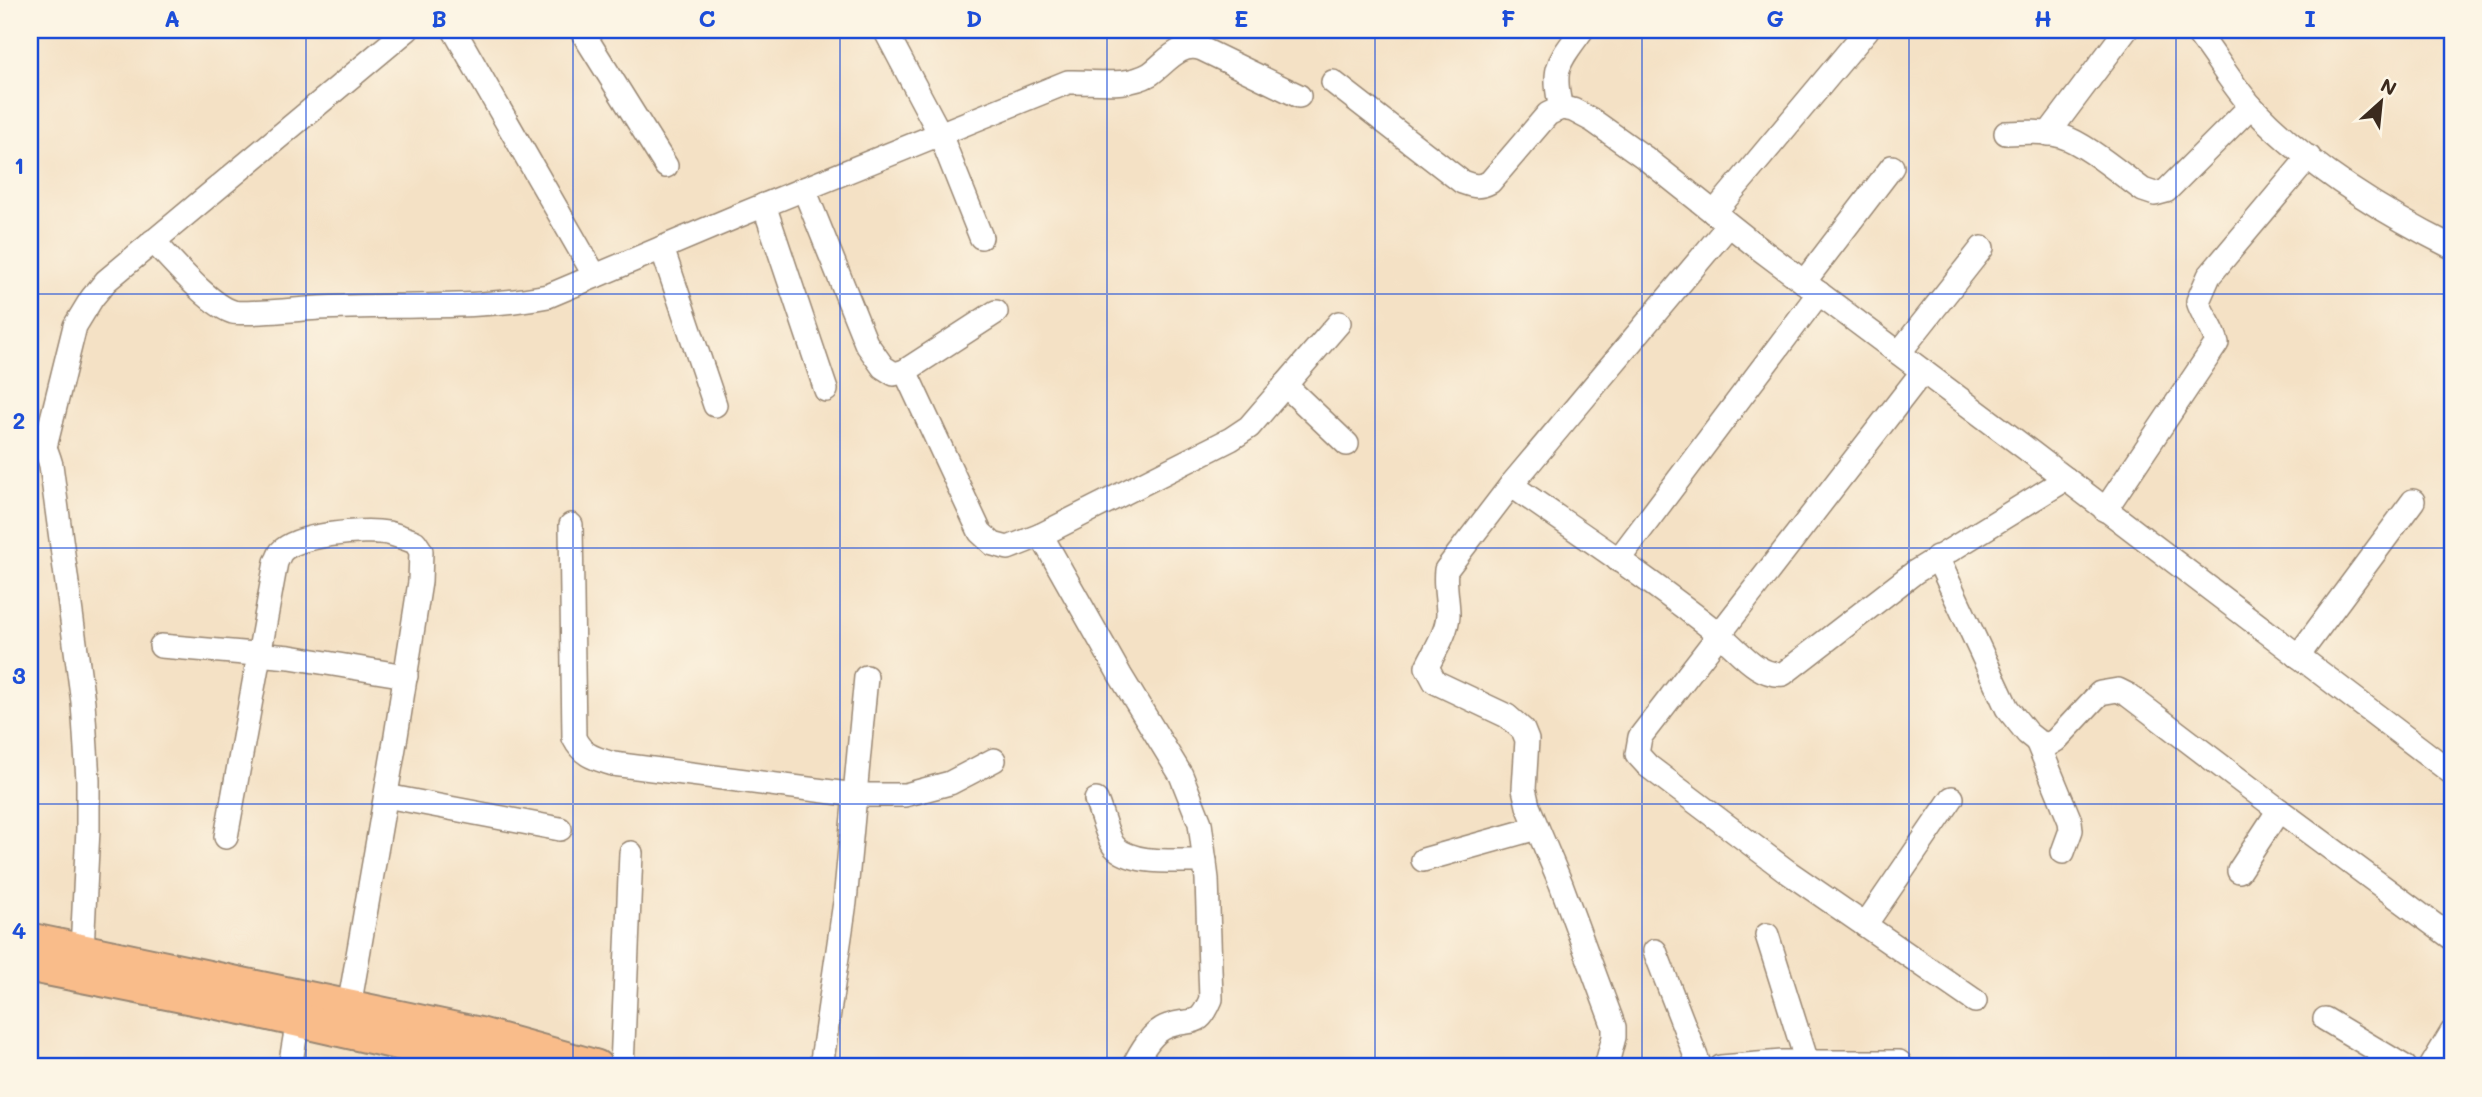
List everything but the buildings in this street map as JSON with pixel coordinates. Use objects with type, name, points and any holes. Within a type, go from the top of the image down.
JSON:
[{"type":"highway","points":[[30,940],[78,962],[298,1020],[505,1067]]},
{"type":"highway","points":[[30,965],[78,962],[349,1007],[478,1034],[596,1067]]},
{"type":"street","points":[[78,962],[88,829],[83,702],[51,465],[38,439],[75,326],[106,281],[407,30]]},
{"type":"street","points":[[454,30],[595,276]]},
{"type":"street","points":[[582,30],[666,166]]},
{"type":"street","points":[[885,30],[940,134],[981,237]]},
{"type":"street","points":[[1561,108],[1555,75],[1561,59],[1582,30]]},
{"type":"street","points":[[1606,1067],[1614,1027],[1524,789],[1527,740],[1523,730],[1507,716],[1435,682],[1427,667],[1443,635],[1448,618],[1444,584],[1446,570],[1867,30]]},
{"type":"street","points":[[2048,134],[2126,30]]},
{"type":"street","points":[[2194,30],[2251,106],[2274,128],[2353,189],[2409,225],[2452,247]]},
{"type":"street","points":[[153,241],[208,297],[234,312],[523,301],[548,296],[1068,82],[1113,84],[1150,74],[1168,57],[1183,49],[1195,46],[1299,96]]},
{"type":"street","points":[[1333,82],[1462,182],[1472,186],[1482,187],[1490,182],[1548,114],[1561,108],[1573,110],[1592,120],[2452,773]]},
{"type":"street","points":[[2007,133],[2062,136],[2076,142],[2143,190],[2155,194],[2166,191],[2251,106]]},
{"type":"street","points":[[2105,510],[2217,343],[2197,301],[2209,276],[2309,157]]},
{"type":"street","points":[[1618,560],[1812,288],[1892,167]]},
{"type":"street","points":[[804,189],[866,343],[883,367],[894,374],[905,371],[996,312]]},
{"type":"street","points":[[764,205],[825,390]]},
{"type":"street","points":[[662,248],[715,405]]},
{"type":"street","points":[[1899,353],[1982,248]]},
{"type":"street","points":[[905,371],[980,532],[993,544],[1008,548],[1041,536],[1231,439],[1249,427],[1339,323]]},
{"type":"street","points":[[1923,371],[1640,737],[1637,754],[1648,766],[1788,872],[1975,1001]]},
{"type":"street","points":[[1285,385],[1346,444]]},
{"type":"street","points":[[1511,485],[1721,635],[1759,668],[1773,675],[1783,674],[1937,557],[2066,479]]},
{"type":"street","points":[[2298,656],[2413,501]]},
{"type":"street","points":[[571,525],[574,738],[580,751],[589,757],[613,764],[856,795],[905,795],[923,792],[950,783],[994,760]]},
{"type":"street","points":[[226,837],[276,562],[281,552],[292,545],[324,535],[358,532],[388,533],[415,542],[421,551],[420,582],[349,1007]]},
{"type":"street","points":[[1041,536],[1181,775],[1200,823],[1205,861],[1211,999],[1204,1014],[1192,1023],[1168,1026],[1153,1035],[1133,1067]]},
{"type":"street","points":[[1937,557],[2007,708],[2036,741],[2070,821],[2071,830],[2063,852]]},
{"type":"street","points":[[161,646],[290,657],[406,676]]},
{"type":"street","points":[[821,1067],[845,902],[866,677]]},
{"type":"street","points":[[2036,741],[2048,745],[2056,740],[2100,693],[2118,690],[2452,938]]},
{"type":"street","points":[[386,796],[559,828]]},
{"type":"street","points":[[1865,925],[1952,798]]},
{"type":"street","points":[[1096,800],[1113,845],[1126,854],[1142,859],[1205,861]]},
{"type":"street","points":[[2239,871],[2279,810]]},
{"type":"street","points":[[1423,860],[1538,828]]},
{"type":"street","points":[[622,1067],[631,853]]},
{"type":"street","points":[[1768,935],[1807,1062]]},
{"type":"street","points":[[1655,951],[1700,1067]]},
{"type":"street","points":[[2325,1019],[2405,1067]]},
{"type":"street","points":[[290,1067],[298,1020]]},
{"type":"street","points":[[2431,1067],[2452,1032]]},
{"type":"street","points":[[1721,1067],[1807,1062],[1899,1062]]}]
